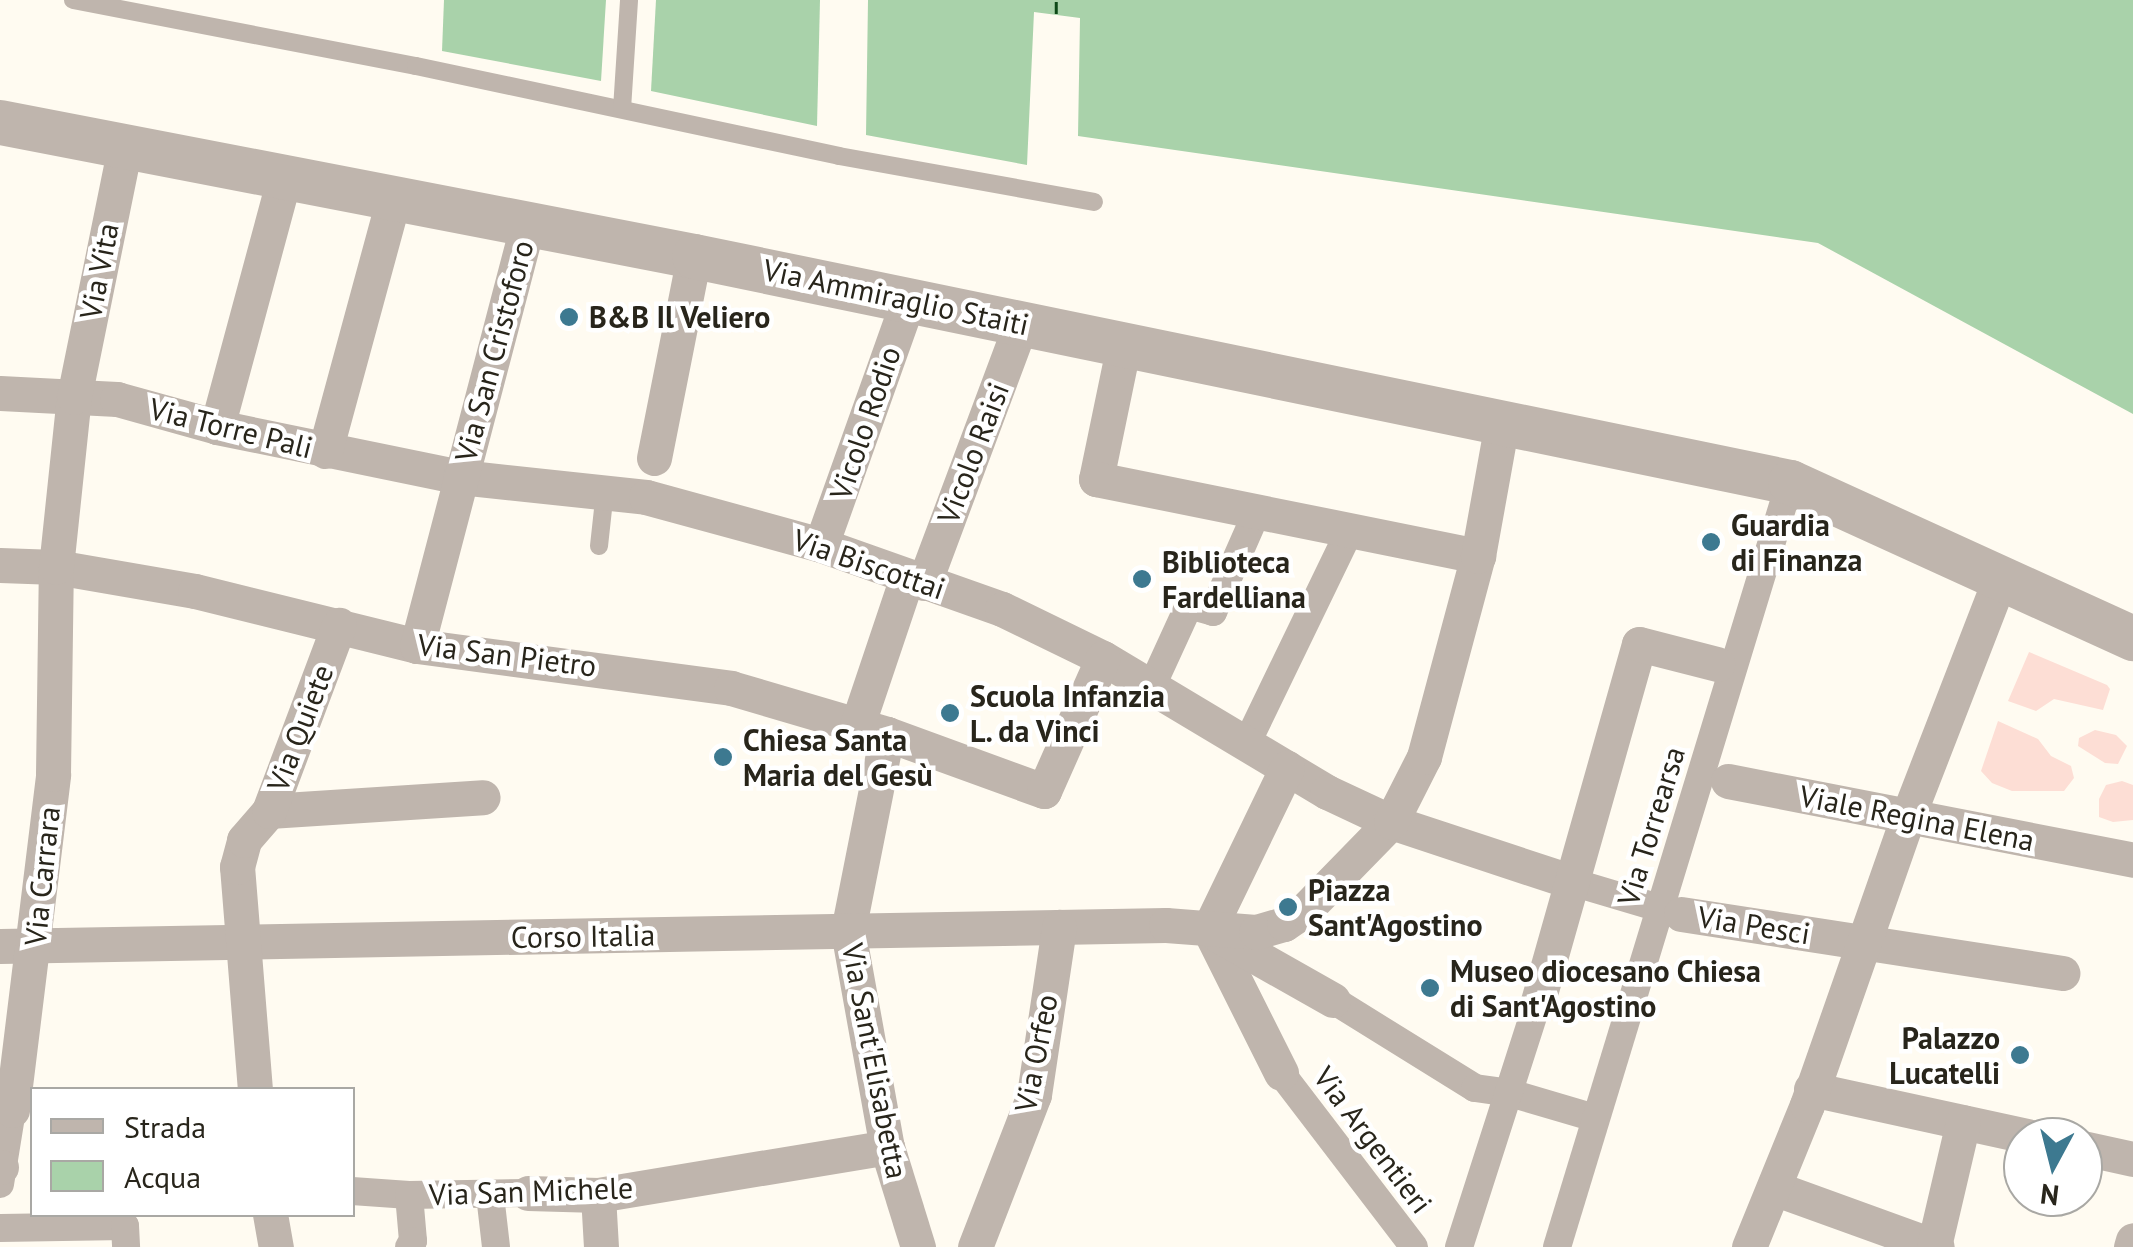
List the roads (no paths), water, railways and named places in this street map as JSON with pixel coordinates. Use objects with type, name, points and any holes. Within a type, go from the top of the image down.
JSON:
[{"type":"street","name":"Via Ammiraglio Staiti","points":[[0,122],[694,256],[1790,482]]},
{"type":"street","name":"Via Vita","points":[[56,567],[74,397],[124,146]]},
{"type":"street","points":[[217,427],[284,178]]},
{"type":"street","points":[[325,451],[393,200]]},
{"type":"street","name":"Via San Cristoforo","points":[[417,646],[528,224]]},
{"type":"street","points":[[654,458],[694,256]]},
{"type":"street","name":"Vicolo Rodio","points":[[822,545],[908,300]]},
{"type":"street","name":"Vicolo Raisi","points":[[872,730],[915,580],[1022,323]]},
{"type":"street","points":[[1124,344],[1096,479],[1478,556]]},
{"type":"street","name":"Via Torre Pali","points":[[0,393],[117,398],[217,427],[460,478]]},
{"type":"street","name":"Corso Italia","points":[[17,946],[1166,925],[1256,932],[1284,924],[1305,910],[1391,822],[1424,757],[1478,556],[1502,422]]},
{"type":"street","name":"Via Biscottai","points":[[460,478],[646,497],[822,545],[1002,609],[1104,658],[1287,768],[1391,822],[1580,885]]},
{"type":"street","points":[[1790,482],[2133,638]]},
{"type":"street","name":"Via Torrearsa","points":[[1557,1247],[1595,1118],[1714,778],[1725,667],[1790,482]]},
{"type":"street","points":[[1152,686],[1189,605],[1213,612],[1257,512]]},
{"type":"street","points":[[1247,744],[1350,530]]},
{"type":"street","name":"Via San Pietro","points":[[0,565],[56,567],[195,591],[417,646],[731,688],[872,730],[1044,791],[1104,658]]},
{"type":"street","name":"Via Carrara","points":[[0,1173],[12,1110],[17,946],[53,774],[56,567]]},
{"type":"street","points":[[1749,1247],[1809,1097],[1857,941],[2000,578]]},
{"type":"street","name":"Via Quiete","points":[[255,1087],[237,867],[244,840],[269,810],[339,625]]},
{"type":"street","points":[[1459,1247],[1538,1001],[1580,885],[1639,644],[1725,667]]},
{"type":"street","name":"Via Sant'Elisabetta","points":[[872,730],[848,931],[887,1146],[918,1247]]},
{"type":"street","points":[[1209,930],[1287,768]]},
{"type":"street","name":"Viale Regina Elena","points":[[1714,778],[2133,860]]},
{"type":"street","points":[[269,810],[483,797]]},
{"type":"street","points":[[1580,885],[1670,912]]},
{"type":"street","name":"Via Pesci","points":[[1670,912],[2062,973]]},
{"type":"street","name":"Via Orfeo","points":[[974,1247],[1034,1094],[1059,927]]},
{"type":"street","points":[[1209,930],[1333,1000],[1474,1088],[1510,1093],[1595,1118]]},
{"type":"street","points":[[1209,930],[1280,1072]]},
{"type":"street","name":"Via Argentieri","points":[[1280,1072],[1414,1247]]},
{"type":"street","points":[[1809,1097],[2003,1131]]},
{"type":"street","points":[[1774,1188],[1935,1246],[1956,1121]]},
{"type":"street","name":"Via San Michele","points":[[355,1191],[598,1195],[887,1146]]},
{"type":"street","points":[[2103,1152],[2133,1159]]},
{"type":"street","points":[[409,1195],[413,1241],[409,1247]]},
{"type":"street","points":[[598,1195],[601,1247]]},
{"type":"street","points":[[490,1196],[496,1247]]},
{"type":"street","points":[[271,1217],[276,1247]]},
{"type":"street","points":[[0,1228],[126,1226],[126,1247]]},
{"type":"lane","points":[[73,0],[622,108],[839,156],[1094,202]]},
{"type":"lane","points":[[622,108],[630,0]]},
{"type":"lane","points":[[599,546],[605,491]]},
{"type":"water","points":[[444,0],[606,0],[601,81],[442,51]]},
{"type":"water","points":[[656,0],[820,0],[817,126],[651,91]]},
{"type":"water","points":[[868,0],[2133,0],[2133,414],[1818,243],[1078,136],[1080,18],[1034,12],[1027,165],[866,135]]},
{"type":"place","name":"B&B Il Veliero","points":[[569,317]]},
{"type":"place","name":"Guardia di Finanza","points":[[1711,542]]},
{"type":"place","name":"Biblioteca Fardelliana","points":[[1142,579]]},
{"type":"place","name":"Scuola Infanzia L. da Vinci","points":[[950,713]]},
{"type":"place","name":"Chiesa Santa Maria del Gesù","points":[[723,757]]},
{"type":"place","name":"Piazza Sant'Agostino","points":[[1288,907]]},
{"type":"place","name":"Museo diocesano Chiesa di Sant'Agostino","points":[[1430,988]]},
{"type":"place","name":"Palazzo Lucatelli","points":[[2020,1055]]}]
